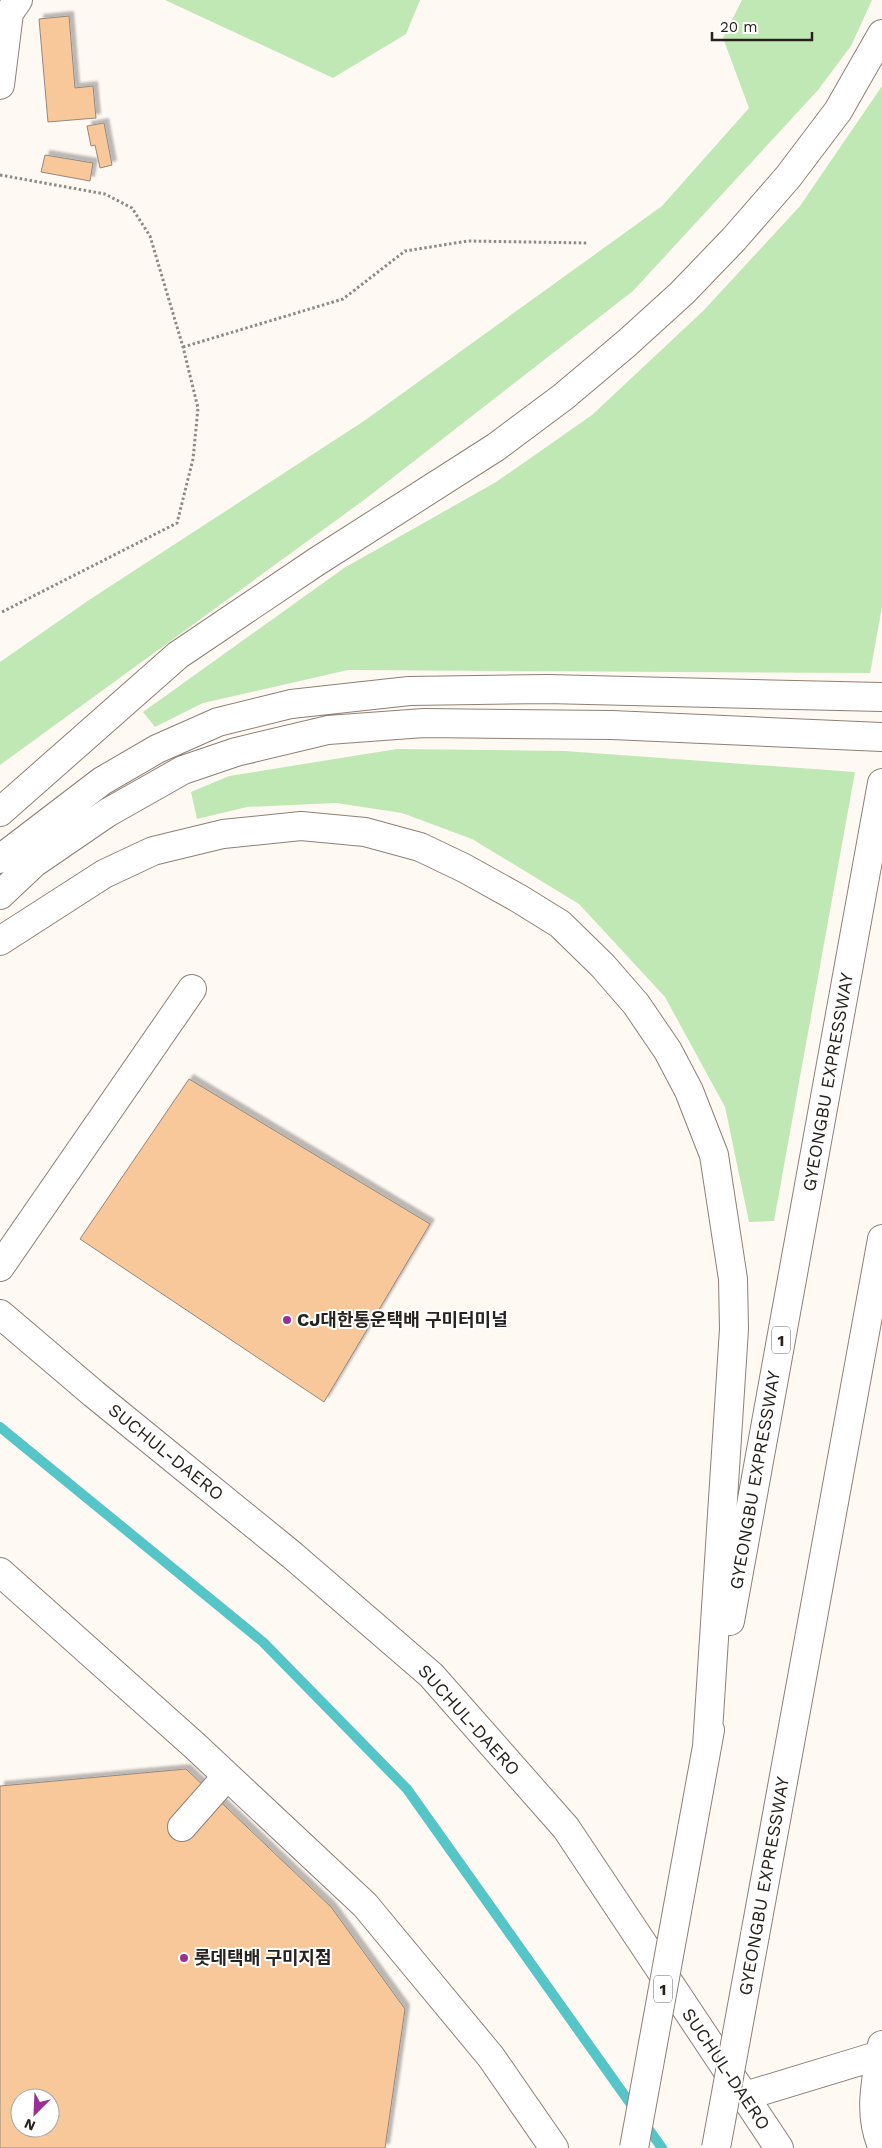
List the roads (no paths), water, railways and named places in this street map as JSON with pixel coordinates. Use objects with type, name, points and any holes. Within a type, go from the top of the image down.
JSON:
[{"type":"main road","points":[[0,86],[10,14],[18,0]]},
{"type":"main road","points":[[0,812],[178,655],[316,562],[496,447],[563,398],[627,343],[682,293],[721,253],[788,177],[838,111],[882,34]]},
{"type":"main road","points":[[0,859],[102,781],[157,749],[218,722],[291,704],[419,690],[547,689],[882,697]]},
{"type":"main road","points":[[0,895],[34,863],[98,819],[182,770],[236,752],[328,730],[424,723],[582,724],[882,736]]},
{"type":"main road","name":"GYEONGBU EXPRESSWAY","points":[[634,2148],[882,783]]},
{"type":"main road","points":[[0,942],[104,874],[153,851],[223,834],[301,826],[374,835],[420,847],[464,868],[560,924],[636,1004],[668,1052],[689,1091],[714,1155],[733,1278],[734,1329],[707,1747]]},
{"type":"main road","points":[[0,1268],[192,989]]},
{"type":"main road","name":"GYEONGBU EXPRESSWAY","points":[[716,2148],[882,1240]]},
{"type":"main road","name":"SUCHUL-DAERO","points":[[0,1314],[94,1394],[292,1555],[431,1675],[566,1828],[779,2148]]},
{"type":"main road","points":[[0,1572],[227,1776],[365,1905],[491,2058],[554,2148]]},
{"type":"main road","points":[[182,1827],[227,1776]]},
{"type":"main road","points":[[744,2096],[881,2050],[873,2100],[876,2132],[882,2146]]},
{"type":"waterway","points":[[0,1427],[263,1642],[407,1789],[662,2148]]},
{"type":"place","name":"CJ대한통운택배 구미터미널","points":[[287,1320]]},
{"type":"place","name":"롯데택배 구미지점","points":[[184,1958]]}]
